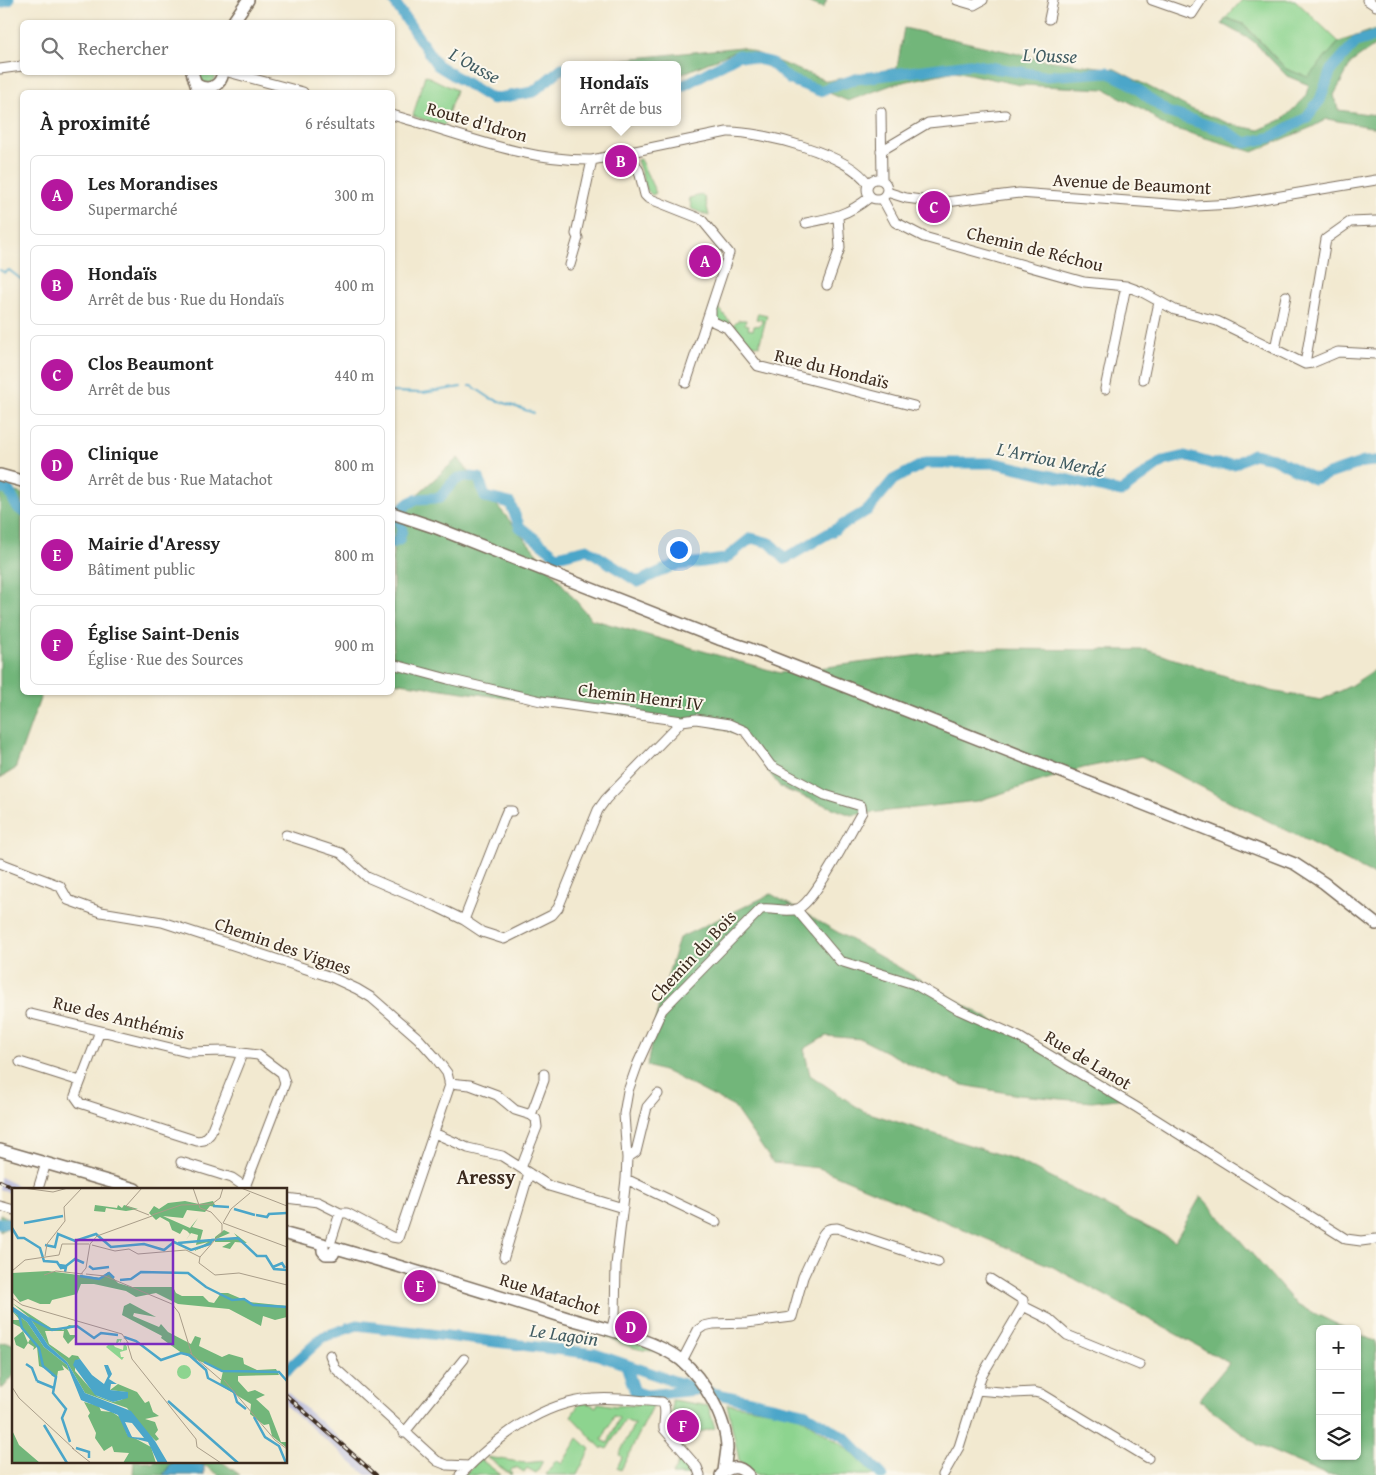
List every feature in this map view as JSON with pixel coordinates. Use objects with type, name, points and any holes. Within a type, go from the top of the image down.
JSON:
[{"type":"main road","points":[[234,20],[248,0]]},
{"type":"main road","points":[[197,83],[212,88],[221,77]]},
{"type":"main road","points":[[0,475],[20,480]]},
{"type":"main road","points":[[395,514],[719,639],[749,655],[1240,847],[1324,883],[1376,924]]},
{"type":"main road","points":[[0,1150],[132,1188]]},
{"type":"main road","name":"Rue Matachot","points":[[288,1235],[328,1250],[513,1300],[646,1342],[670,1353],[682,1361],[704,1385],[714,1402],[727,1448],[722,1473]]},
{"type":"main road","name":"Rue Matachot","points":[[727,1448],[744,1472]]},
{"type":"main road","points":[[722,1473],[732,1468],[744,1472]]},
{"type":"street","points":[[957,0],[974,5],[984,0]]},
{"type":"street","points":[[1049,19],[1053,0]]},
{"type":"street","points":[[1152,0],[1192,14],[1201,0]]},
{"type":"street","points":[[1367,0],[1376,6]]},
{"type":"street","points":[[0,70],[20,66]]},
{"type":"street","points":[[235,75],[295,90]]},
{"type":"street","points":[[221,77],[226,79],[240,77]]},
{"type":"street","points":[[880,112],[882,180],[887,187],[884,195],[875,200],[870,197],[867,190],[868,184],[874,180],[882,180]]},
{"type":"street","points":[[881,151],[928,123],[1006,115]]},
{"type":"street","name":"Route d'Idron","points":[[395,116],[509,150],[552,159],[592,160],[726,132],[744,132],[817,151],[841,162],[864,176],[868,184]]},
{"type":"street","points":[[630,153],[640,171],[648,198],[701,219],[729,253],[686,383]]},
{"type":"street","points":[[570,265],[578,238],[576,234],[592,160]]},
{"type":"street","name":"Avenue de Beaumont","points":[[884,195],[946,202],[1019,194],[1196,206],[1233,204],[1376,180]]},
{"type":"street","name":"Chemin de Réchou","points":[[884,195],[895,222],[924,238],[1084,282],[1126,286],[1142,292],[1175,310],[1217,321],[1308,364]]},
{"type":"street","points":[[806,223],[838,217],[870,197]]},
{"type":"street","points":[[827,285],[840,248],[838,217]]},
{"type":"street","points":[[1308,364],[1326,240],[1350,222],[1376,221]]},
{"type":"street","points":[[1105,389],[1126,286]]},
{"type":"street","points":[[1275,349],[1286,296]]},
{"type":"street","points":[[1143,379],[1159,302]]},
{"type":"street","name":"Rue du Hondaïs","points":[[711,310],[711,317],[714,322],[726,328],[758,366],[914,406]]},
{"type":"street","points":[[1308,364],[1338,352],[1376,354]]},
{"type":"street","name":"Chemin Henri IV","points":[[395,665],[541,701],[682,721],[696,719],[729,724],[745,731],[770,766],[776,770],[825,795],[861,806],[862,812],[812,896],[796,910]]},
{"type":"street","points":[[286,836],[340,853],[367,877],[437,907],[464,920],[482,932],[504,939],[552,915],[558,908],[598,810],[606,799],[682,721]]},
{"type":"street","points":[[464,920],[507,811],[512,812]]},
{"type":"street","name":"Chemin des Vignes","points":[[0,863],[60,886],[68,900],[101,912],[162,922],[331,977],[357,989],[372,998],[418,1038],[435,1056],[447,1073],[449,1084]]},
{"type":"street","name":"Chemin du Bois","points":[[611,1331],[615,1315],[616,1265],[626,1179],[627,1158],[624,1114],[628,1091],[638,1063],[662,1010],[761,909],[796,910]]},
{"type":"street","name":"Rue de Lanot","points":[[796,910],[840,961],[914,984],[959,1010],[1019,1037],[1136,1107],[1346,1239],[1356,1241],[1376,1239]]},
{"type":"street","name":"Rue des Anthémis","points":[[31,1014],[187,1052],[225,1051],[258,1055],[282,1073],[285,1083],[247,1188]]},
{"type":"street","points":[[100,1031],[75,1096],[80,1103],[197,1141],[202,1141],[210,1134],[242,1054]]},
{"type":"street","points":[[20,1062],[80,1081]]},
{"type":"street","points":[[531,1115],[544,1080],[544,1074]]},
{"type":"street","points":[[288,1198],[318,1202],[340,1213],[347,1213],[392,1237],[398,1238],[449,1084],[470,1085],[497,1095],[515,1110],[531,1115],[536,1119],[538,1126],[504,1257]]},
{"type":"street","points":[[627,1158],[636,1152],[647,1107],[658,1094]]},
{"type":"street","points":[[434,1133],[468,1148],[502,1156],[549,1186],[623,1208]]},
{"type":"street","points":[[181,1162],[232,1178],[247,1188]]},
{"type":"street","points":[[38,1188],[46,1163]]},
{"type":"street","points":[[626,1179],[716,1222]]},
{"type":"street","points":[[328,1250],[340,1213]]},
{"type":"street","points":[[682,1361],[698,1330],[704,1326],[792,1317],[804,1277],[825,1230],[830,1228],[837,1228],[938,1262]]},
{"type":"street","points":[[943,1475],[959,1447],[980,1377],[1023,1306],[1023,1300],[990,1279]]},
{"type":"street","points":[[1023,1306],[1049,1319],[1067,1335],[1140,1365]]},
{"type":"street","points":[[330,1355],[335,1368],[437,1462],[447,1466],[469,1466]]},
{"type":"street","points":[[404,1432],[464,1359]]},
{"type":"street","points":[[976,1390],[1013,1393],[1034,1392],[1042,1394],[1148,1458]]},
{"type":"street","points":[[460,1475],[507,1433],[537,1414],[572,1402],[594,1399],[662,1402],[665,1405],[664,1429],[697,1467],[700,1475]]},
{"type":"shaded area","points":[[0,1177],[22,1188],[12,1188],[12,1194],[0,1189]]},
{"type":"shaded area","points":[[288,1393],[380,1475],[366,1475],[288,1408]]},
{"type":"green space","points":[[803,0],[827,0],[823,8]]},
{"type":"green space","points":[[1242,0],[1295,0],[1339,42],[1308,78],[1286,69],[1244,24],[1226,18]]},
{"type":"green space","points":[[1226,18],[1243,24],[1286,69],[1308,77],[1339,42],[1376,29],[1376,45],[1352,62],[1334,95],[1338,110],[1376,115],[1376,128],[1327,119],[1253,152],[1162,125],[1148,112],[1105,89],[1020,85],[955,71],[894,84],[848,101],[733,52],[681,74],[681,61],[607,61],[741,47],[827,81],[897,68],[904,28],[1044,60],[1115,69],[1191,109],[1233,125],[1259,130],[1283,119],[1305,98],[1309,85],[1287,76],[1253,41],[1222,24]]},
{"type":"green space","points":[[195,75],[216,75],[212,83],[201,83]]},
{"type":"green space","points":[[425,75],[456,90],[444,126],[413,116]]},
{"type":"green space","points":[[640,159],[656,193],[652,195],[647,190],[637,160]]},
{"type":"green space","points":[[702,195],[705,198],[709,216],[692,209],[689,198]]},
{"type":"green space","points":[[715,303],[730,322],[727,325],[714,318]]},
{"type":"green space","points":[[758,313],[767,315],[759,346],[747,343],[733,325],[738,320],[746,320],[745,324],[749,325],[748,329],[753,330],[754,326],[761,325],[762,320],[756,319]]},
{"type":"green space","points":[[458,458],[591,619],[780,673],[968,649],[1147,650],[1271,691],[1321,700],[1350,686],[1376,669],[1376,876],[1141,756],[1083,768],[977,801],[851,815],[781,788],[741,735],[701,722],[674,722],[395,682],[395,514]]},
{"type":"green space","points":[[0,487],[20,493],[20,695],[41,695],[15,769],[0,778]]},
{"type":"green space","points":[[771,894],[1008,1030],[1133,1097],[1092,1102],[1019,1095],[963,1085],[918,1068],[861,1039],[826,1036],[804,1049],[810,1075],[863,1111],[1016,1160],[1175,1241],[1201,1196],[1297,1305],[1339,1325],[1316,1325],[1316,1460],[1361,1460],[1361,1335],[1376,1342],[1376,1475],[1327,1475],[1258,1445],[1199,1400],[1229,1363],[1053,1267],[819,1168],[773,1163],[734,1107],[669,1073],[647,1066],[658,1009],[679,938]]},
{"type":"green space","points":[[0,1214],[12,1220],[12,1223],[0,1231]]},
{"type":"green space","points":[[601,1332],[659,1351],[643,1350],[628,1346]]},
{"type":"green space","points":[[8,1342],[12,1344],[12,1377],[3,1388],[1,1388],[0,1343]]},
{"type":"green space","points":[[672,1400],[708,1406],[715,1428],[676,1438],[667,1427],[672,1417]],"holes":[[[689,1416],[695,1420],[696,1423],[693,1430],[677,1434],[676,1431],[671,1430],[670,1427],[674,1424],[673,1420]]]},
{"type":"green space","points":[[580,1403],[588,1403],[596,1407],[598,1403],[615,1406],[654,1404],[621,1470],[617,1468],[622,1457],[619,1455],[634,1424],[625,1420],[607,1449],[603,1447],[602,1449],[571,1416]],"holes":[[[614,1416],[619,1418],[608,1443],[602,1440]]]},
{"type":"green space","points":[[727,1404],[781,1412],[800,1417],[848,1449],[875,1475],[754,1474],[739,1460]]},
{"type":"green space","points":[[578,1438],[590,1449],[577,1475],[546,1475],[556,1460],[562,1464]]},
{"type":"green space","points":[[682,1455],[691,1464],[695,1475],[672,1475]]},
{"type":"green space","points":[[487,1457],[526,1463],[543,1461],[536,1473],[527,1468],[524,1472],[516,1467],[510,1472],[512,1473],[511,1475]]},
{"type":"green space","points":[[480,1459],[501,1475],[464,1475]]},
{"type":"green space","points":[[134,1462],[150,1462],[151,1464],[153,1462],[172,1462],[163,1475],[133,1475]]},
{"type":"green space","points":[[198,1462],[222,1462],[240,1475],[219,1475]]},
{"type":"water","points":[[172,1462],[198,1462],[204,1465],[204,1475],[163,1475]]},
{"type":"waterway","name":"L'Ousse","points":[[0,3],[9,0]]},
{"type":"waterway","name":"L'Ousse","points":[[393,0],[437,65],[492,99],[533,92],[561,69]]},
{"type":"waterway","name":"L'Ousse","points":[[681,87],[739,55],[770,62],[789,79],[820,91],[856,79],[970,64],[1044,76],[1107,72],[1130,83],[1167,112],[1225,131],[1246,143],[1272,137],[1306,118],[1320,100],[1331,70],[1356,42],[1376,36]]},
{"type":"waterway","points":[[0,270],[5,273],[9,270],[20,278]]},
{"type":"waterway","points":[[469,386],[490,398],[534,413]]},
{"type":"waterway","points":[[395,392],[423,393],[461,387]]},
{"type":"waterway","name":"L'Arriou Merdé","points":[[395,542],[399,540],[402,530],[398,516],[406,505],[415,500],[440,498],[452,483],[460,478],[479,478],[485,497],[510,503],[520,527],[557,556],[587,549],[638,582],[672,566],[725,559],[751,538],[770,543],[785,559],[868,510],[893,480],[925,463],[996,463],[1121,492],[1163,461],[1185,456],[1213,464],[1234,464],[1253,454],[1273,458],[1314,479],[1364,462],[1376,461]]},
{"type":"waterway","name":"L'Arriou Merdé","points":[[0,487],[9,491],[20,509]]},
{"type":"waterway","name":"Le Lagoin","points":[[0,1223],[12,1225]]},
{"type":"waterway","name":"Le Lagoin","points":[[288,1369],[323,1337],[357,1325],[595,1354],[700,1390],[804,1413],[844,1437],[882,1475]]},
{"type":"waterway","points":[[626,1365],[635,1392],[647,1395],[696,1390]]},
{"type":"railway","points":[[0,1181],[15,1188]]},
{"type":"railway","points":[[288,1397],[376,1475]]},
{"type":"place","name":"Hondaïs","points":[[621,161]]},
{"type":"place","name":"Clos Beaumont","points":[[934,207]]},
{"type":"place","name":"Les Morandises","points":[[705,261]]},
{"type":"place","name":"Mairie d'Aressy","points":[[420,1286]]},
{"type":"place","name":"Clinique","points":[[631,1327]]},
{"type":"place","name":"Église Saint-Denis","points":[[683,1426]]},
{"type":"district","name":"Aressy","points":[[486,1177]]}]
